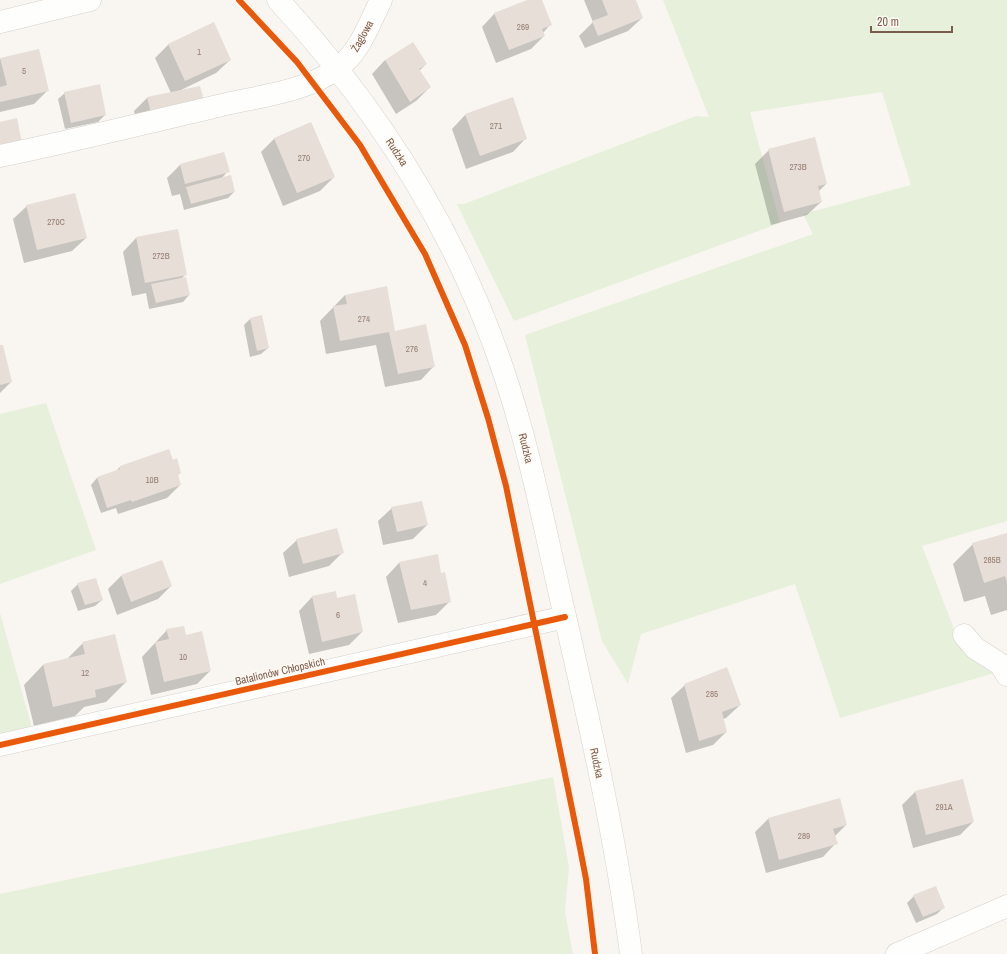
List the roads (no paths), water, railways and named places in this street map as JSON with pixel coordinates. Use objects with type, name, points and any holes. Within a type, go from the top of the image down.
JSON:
[{"type":"street","points":[[0,22],[90,0]]},
{"type":"street","name":"Rudzka","points":[[278,0],[338,68],[386,133],[420,188],[447,238],[479,308],[504,372],[521,428],[565,617],[615,848],[631,954]]},
{"type":"street","name":"Żaglowa","points":[[0,156],[296,89],[338,68],[354,53],[382,0]]},
{"type":"street","name":"Batalionów Chłopskich","points":[[0,745],[565,617]]},
{"type":"street","points":[[964,635],[975,648],[1000,664],[1007,675]]},
{"type":"street","points":[[897,954],[1007,906]]}]
